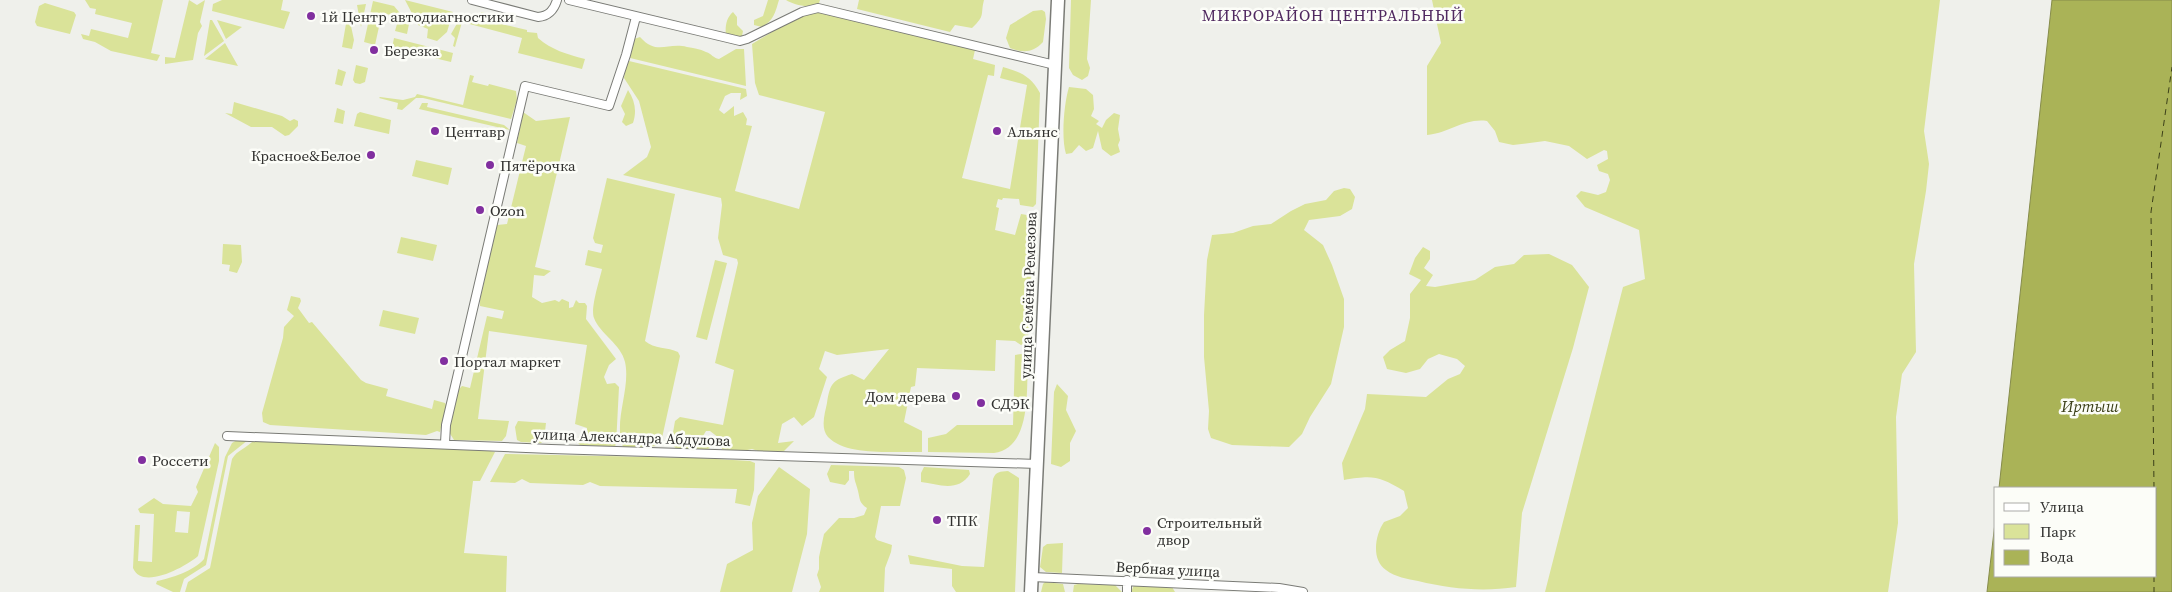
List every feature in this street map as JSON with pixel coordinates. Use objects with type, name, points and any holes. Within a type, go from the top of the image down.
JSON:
[{"type":"main road","name":"улица Семёна Ремезова","points":[[1031,592],[1058,0]]},
{"type":"street","points":[[472,0],[538,17],[552,11],[557,0]]},
{"type":"street","points":[[569,0],[740,41],[811,8],[818,8],[1055,65]]},
{"type":"street","points":[[445,443],[446,425],[525,86],[609,106],[636,17]]},
{"type":"street","name":"улица Александра Абдулова","points":[[227,436],[1037,464]]},
{"type":"street","name":"Вербная улица","points":[[1032,577],[1127,580],[1303,592]]},
{"type":"street","points":[[1127,580],[1127,592]]},
{"type":"green space","points":[[85,0],[163,0],[151,53],[160,55],[157,61],[111,51],[95,42],[83,39],[81,34],[89,36],[91,29],[128,38],[132,23],[95,14],[96,9],[90,8]]},
{"type":"green space","points":[[189,0],[197,5],[205,0],[200,22],[202,26],[198,33],[193,60],[165,64],[165,57],[175,58]]},
{"type":"green space","points":[[222,0],[283,0],[281,10],[290,12],[284,29],[212,11],[213,4]]},
{"type":"green space","points":[[405,0],[453,12],[447,32],[437,41],[427,38],[428,29],[418,25]]},
{"type":"green space","points":[[768,0],[779,0],[774,16],[762,27],[754,25],[754,20],[763,16]]},
{"type":"green space","points":[[786,0],[820,0],[815,5],[807,6],[798,5]]},
{"type":"green space","points":[[859,0],[984,0],[982,15],[972,28],[955,25],[950,32],[857,9]]},
{"type":"green space","points":[[1071,0],[1091,0],[1087,59],[1090,68],[1088,76],[1082,80],[1073,75],[1069,68]]},
{"type":"green space","points":[[1432,0],[1940,0],[1924,131],[1929,164],[1914,264],[1916,352],[1902,374],[1896,417],[1898,523],[1888,592],[1545,592],[1623,287],[1645,279],[1639,230],[1585,207],[1576,196],[1581,191],[1598,195],[1606,192],[1610,180],[1608,174],[1599,171],[1597,165],[1608,159],[1607,151],[1604,150],[1587,159],[1569,146],[1545,141],[1513,145],[1499,142],[1495,131],[1487,121],[1471,122],[1443,132],[1427,135],[1427,66],[1441,43]]},
{"type":"green space","points":[[373,1],[394,6],[409,24],[407,34],[395,31],[399,17],[382,13],[375,45],[364,42]]},
{"type":"green space","points":[[45,3],[74,12],[76,15],[70,34],[37,26],[35,22],[39,6]]},
{"type":"green space","points":[[366,4],[361,27],[357,5]]},
{"type":"green space","points":[[1042,10],[1045,12],[1046,19],[1043,42],[1028,51],[1010,48],[1006,38],[1010,25],[1033,11]]},
{"type":"green space","points":[[348,12],[354,40],[352,49],[342,47]]},
{"type":"green space","points":[[481,12],[485,13],[484,20],[537,33],[538,38],[554,49],[585,59],[582,69],[518,53],[522,38],[462,22],[455,47],[453,46],[455,38],[451,34],[463,13],[478,16]]},
{"type":"green space","points":[[733,12],[737,17],[737,25],[743,31],[742,36],[726,36],[726,23]]},
{"type":"green space","points":[[818,12],[975,50],[973,59],[995,65],[994,76],[988,75],[962,178],[1010,189],[1027,85],[1000,78],[1003,67],[1024,75],[1037,87],[1040,93],[1036,204],[1033,207],[1020,205],[1019,199],[998,199],[996,207],[999,208],[995,230],[1015,235],[1021,214],[1033,216],[1036,219],[1032,249],[1028,342],[1021,345],[1015,341],[996,340],[995,371],[917,368],[915,386],[911,387],[904,422],[922,431],[922,452],[873,452],[847,448],[828,437],[824,429],[828,396],[834,383],[852,374],[864,380],[889,349],[837,355],[825,351],[819,369],[827,377],[814,417],[802,426],[794,417],[782,424],[778,443],[794,441],[784,451],[767,454],[752,449],[738,452],[722,449],[723,441],[710,431],[706,431],[703,436],[710,448],[705,450],[678,450],[671,444],[675,421],[680,417],[723,425],[734,370],[715,363],[738,263],[737,259],[723,255],[718,238],[722,205],[721,198],[623,175],[647,157],[651,147],[639,101],[624,78],[625,70],[629,61],[746,89],[747,96],[740,100],[741,93],[731,93],[725,96],[719,110],[724,114],[734,106],[734,116],[743,112],[747,119],[746,125],[752,126],[735,191],[799,209],[825,112],[759,95],[755,83],[752,44],[800,15]]},
{"type":"green space","points":[[210,20],[212,20],[224,41],[204,56]]},
{"type":"green space","points":[[217,20],[242,27],[226,39]]},
{"type":"green space","points":[[640,37],[652,46],[694,48],[719,59],[736,49],[744,49],[746,86],[630,58],[634,39]]},
{"type":"green space","points":[[394,38],[453,53],[451,62],[392,48]]},
{"type":"green space","points":[[225,43],[238,66],[205,59]]},
{"type":"green space","points":[[356,65],[368,68],[365,82],[360,84],[355,83],[353,80]]},
{"type":"green space","points":[[338,69],[346,72],[342,86],[335,84]]},
{"type":"green space","points":[[470,75],[474,76],[472,82],[516,91],[517,100],[511,119],[423,98],[416,98],[402,110],[397,109],[398,103],[379,98],[403,100],[415,97],[417,94],[463,105]]},
{"type":"green space","points":[[1069,87],[1086,89],[1093,95],[1094,109],[1091,116],[1099,121],[1096,124],[1102,128],[1106,120],[1114,113],[1120,115],[1118,129],[1120,140],[1118,145],[1120,152],[1111,156],[1102,149],[1098,131],[1093,148],[1086,151],[1079,145],[1072,153],[1066,154],[1064,147],[1064,120]]},
{"type":"green space","points":[[628,90],[634,102],[635,114],[633,123],[626,126],[622,122],[625,114],[621,106]]},
{"type":"green space","points":[[234,102],[282,116],[290,121],[294,119],[298,121],[298,126],[289,135],[285,136],[272,127],[251,127],[225,113],[232,114]]},
{"type":"green space","points":[[422,103],[428,103],[427,107],[504,125],[510,130],[419,109]]},
{"type":"green space","points":[[337,108],[345,111],[343,124],[334,122]]},
{"type":"green space","points":[[360,112],[391,120],[389,134],[354,126],[357,114]]},
{"type":"green space","points":[[523,112],[536,121],[570,117],[535,267],[551,271],[544,276],[534,275],[532,297],[542,303],[555,300],[559,302],[562,299],[569,302],[569,308],[573,307],[576,300],[579,303],[585,303],[587,306],[586,319],[616,359],[609,365],[604,377],[607,384],[615,383],[619,387],[616,445],[613,447],[580,445],[578,443],[579,436],[587,435],[587,428],[575,424],[587,345],[489,331],[478,419],[509,421],[506,436],[502,441],[454,440],[449,432],[459,389],[462,386],[470,388],[487,316],[502,319],[504,311],[480,306],[480,300],[497,225],[507,224],[526,146],[517,143]]},
{"type":"green space","points":[[416,160],[452,168],[448,185],[412,176]]},
{"type":"green space","points":[[607,178],[675,194],[645,341],[649,344],[678,352],[680,356],[662,438],[657,446],[623,447],[620,427],[626,383],[625,362],[615,344],[597,324],[593,314],[594,301],[602,269],[585,265],[588,250],[601,253],[603,245],[595,243],[593,238]]},
{"type":"green space","points":[[1344,188],[1350,189],[1355,197],[1352,209],[1340,216],[1309,220],[1304,230],[1323,245],[1344,299],[1344,327],[1331,384],[1310,417],[1302,434],[1289,447],[1232,445],[1211,438],[1208,429],[1209,411],[1204,357],[1204,315],[1207,260],[1212,235],[1233,233],[1253,226],[1271,224],[1305,204],[1326,200],[1334,191]]},
{"type":"green space","points":[[401,237],[437,245],[433,261],[397,253]]},
{"type":"green space","points":[[223,244],[241,245],[242,262],[237,273],[229,271],[230,265],[222,264]]},
{"type":"green space","points":[[1423,247],[1430,251],[1430,259],[1424,268],[1433,275],[1426,286],[1435,287],[1475,280],[1495,267],[1514,264],[1524,255],[1549,254],[1572,265],[1589,287],[1573,348],[1522,513],[1516,587],[1491,589],[1455,588],[1397,576],[1386,570],[1381,566],[1376,554],[1378,534],[1384,522],[1400,516],[1408,508],[1404,491],[1376,478],[1344,480],[1342,463],[1365,409],[1367,394],[1426,397],[1448,379],[1460,374],[1465,366],[1457,359],[1439,354],[1428,359],[1420,369],[1406,373],[1387,369],[1383,357],[1390,350],[1405,341],[1410,318],[1410,294],[1421,280],[1409,274],[1415,258]]},
{"type":"green space","points":[[715,260],[727,263],[707,340],[696,337]]},
{"type":"green space","points":[[291,296],[300,298],[301,301],[298,308],[309,323],[312,322],[361,380],[388,389],[386,396],[432,409],[434,400],[445,403],[440,432],[437,431],[426,435],[270,425],[263,422],[262,413],[283,338],[284,327],[294,316],[287,310]]},
{"type":"green space","points":[[383,310],[419,318],[415,334],[379,326]]},
{"type":"green space","points":[[1015,355],[1028,356],[1025,414],[1015,440],[1007,449],[994,453],[928,452],[928,438],[946,434],[957,425],[1013,425]]},
{"type":"green space","points":[[1057,384],[1068,396],[1066,410],[1076,431],[1070,443],[1070,461],[1061,467],[1051,464],[1054,392]]},
{"type":"green space","points":[[518,421],[546,423],[544,440],[541,443],[517,440],[515,427]]},
{"type":"green space","points":[[237,440],[248,440],[228,456],[206,565],[184,579],[180,592],[173,592],[156,584],[157,581],[175,576],[194,567],[204,559],[225,457],[232,443]]},
{"type":"green space","points":[[254,440],[419,448],[477,448],[495,452],[480,481],[473,481],[464,553],[507,556],[506,592],[185,592],[188,582],[210,568],[232,459]]},
{"type":"green space","points":[[215,443],[219,447],[219,461],[198,556],[175,570],[155,577],[145,577],[138,574],[133,568],[135,525],[140,525],[138,561],[152,562],[154,514],[140,513],[138,509],[154,498],[163,504],[191,506],[198,492],[196,487]],"holes":[[[177,511],[190,512],[188,533],[175,532]]]},
{"type":"green space","points":[[505,454],[699,458],[750,461],[755,463],[754,490],[750,506],[735,503],[737,489],[600,486],[590,482],[583,485],[530,483],[522,479],[515,483],[490,482]]},
{"type":"green space","points":[[831,465],[899,467],[904,470],[906,478],[900,506],[881,506],[875,537],[877,540],[892,545],[885,568],[884,592],[819,592],[821,587],[817,575],[824,534],[839,518],[854,518],[864,515],[867,508],[860,501],[854,471],[849,471],[849,480],[845,485],[830,482],[827,474]]},
{"type":"green space","points":[[779,467],[810,489],[807,534],[792,592],[720,592],[727,564],[753,550],[752,523],[758,496]]},
{"type":"green space","points":[[924,467],[969,470],[970,474],[960,484],[947,486],[921,482],[921,473]]},
{"type":"green space","points":[[1008,471],[1019,478],[1015,592],[956,592],[952,586],[952,569],[910,564],[908,555],[962,566],[984,567],[993,479],[997,473]]},
{"type":"green space","points":[[1063,543],[1062,573],[1046,572],[1040,567],[1043,547],[1047,544]]},
{"type":"green space","points":[[1045,582],[1063,584],[1065,592],[1041,592]]},
{"type":"green space","points":[[1074,585],[1115,585],[1122,592],[1073,592]]},
{"type":"green space","points":[[1134,585],[1172,587],[1175,592],[1131,592]]},
{"type":"water","name":"Иртыш","points":[[2052,0],[2172,0],[2172,592],[1987,592],[1994,531],[1994,577],[2157,577],[2157,487],[1999,487]]},
{"type":"ferry route","points":[[2154,487],[2151,212],[2172,67]]},
{"type":"ferry route","points":[[2154,577],[2154,592]]},
{"type":"place","name":"1й Центр автодиагностики","points":[[311,16]]},
{"type":"place","name":"Березка","points":[[374,50]]},
{"type":"place","name":"Центавр","points":[[435,131]]},
{"type":"place","name":"Альянс","points":[[997,131]]},
{"type":"place","name":"Красное&Белое","points":[[371,155]]},
{"type":"place","name":"Пятёрочка","points":[[490,165]]},
{"type":"place","name":"Ozon","points":[[480,210]]},
{"type":"place","name":"Портал маркет","points":[[444,361]]},
{"type":"place","name":"Дом дерева","points":[[956,396]]},
{"type":"place","name":"СДЭК","points":[[981,403]]},
{"type":"place","name":"Россети","points":[[142,460]]},
{"type":"place","name":"ТПК","points":[[937,520]]},
{"type":"place","name":"Строительный двор","points":[[1147,531]]},
{"type":"district","name":"МИКРОРАЙОН ЦЕНТРАЛЬНЫЙ","points":[[1333,15]]}]
